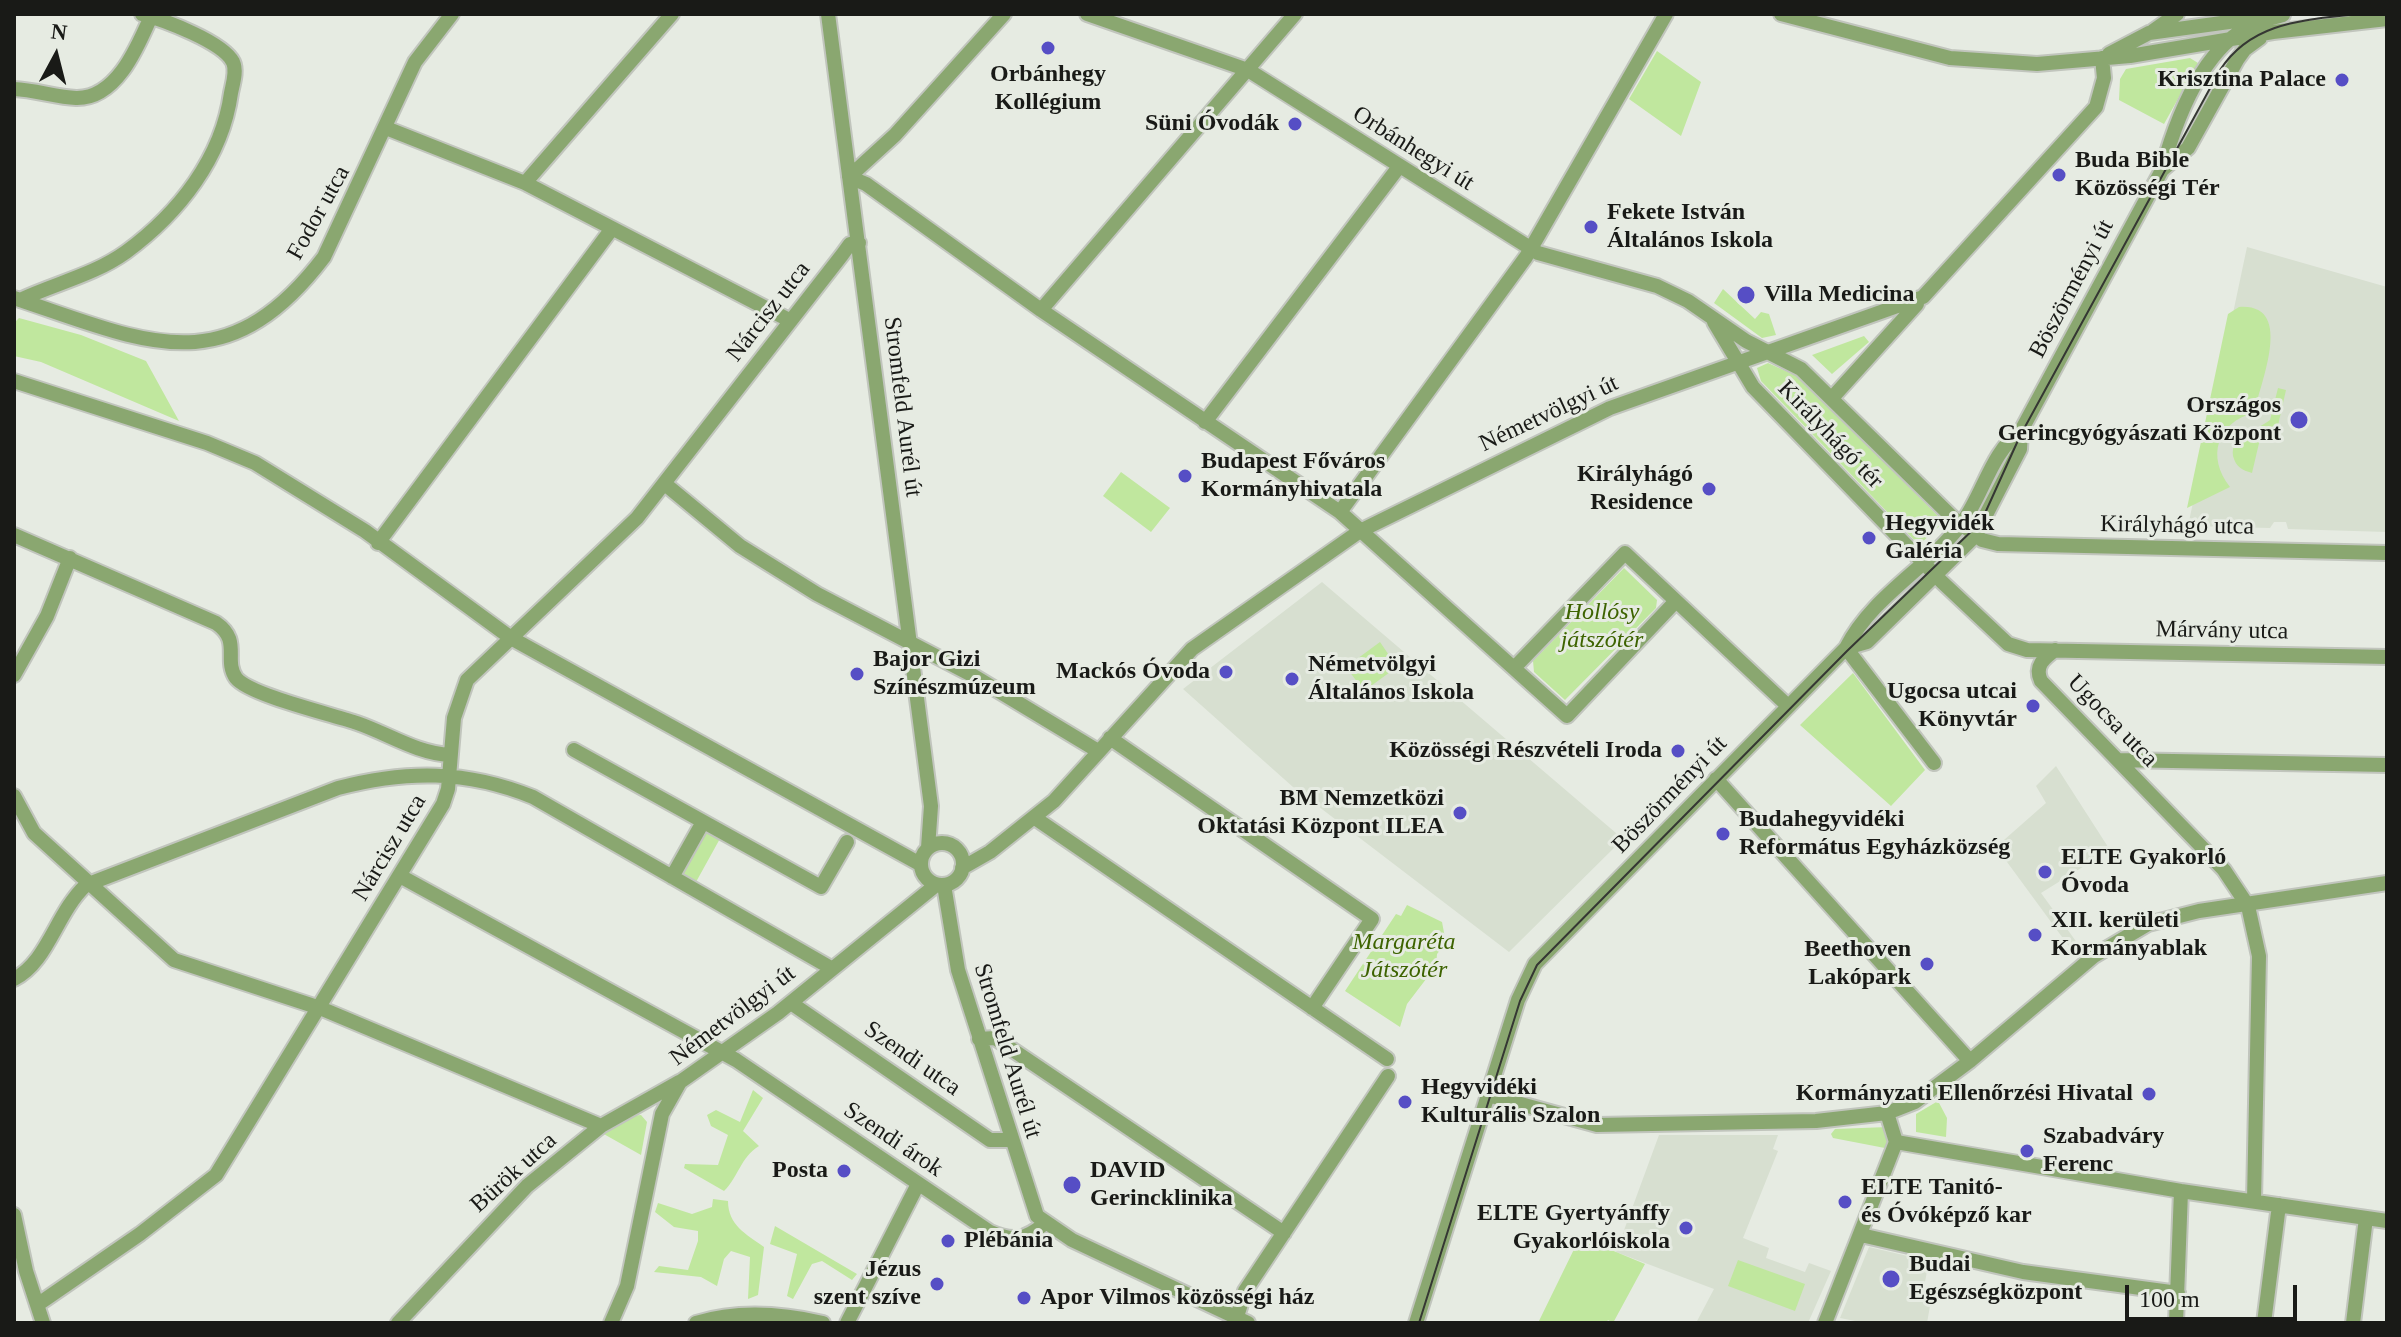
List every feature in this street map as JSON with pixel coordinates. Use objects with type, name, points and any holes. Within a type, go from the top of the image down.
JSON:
[{"type":"street","name":"Fodor utca","points":[[17,299],[160,344],[196,343],[244,328],[276,309],[305,282],[324,257],[415,62],[452,14]]},
{"type":"street","points":[[525,183],[672,14]]},
{"type":"street","name":"Stromfeld Aurél út","points":[[828,14],[931,806],[928,848]]},
{"type":"street","points":[[1004,14],[895,135],[849,177],[866,184],[1041,310],[1340,512],[1567,716],[1676,601]]},
{"type":"street","name":"Orbánhegyi út","points":[[1087,14],[1248,70],[1398,168],[1530,248],[1665,289],[1768,353]]},
{"type":"street","points":[[1041,310],[1295,14]]},
{"type":"street","points":[[1340,512],[1530,248],[1666,14]]},
{"type":"street","points":[[1781,14],[1825,21],[1923,53],[1975,61],[2037,64],[2387,19]]},
{"type":"street","points":[[2102,58],[2177,14]]},
{"type":"street","points":[[2149,33],[2290,14]]},
{"type":"street","points":[[14,89],[78,98],[105,91],[123,68],[148,15],[187,30],[227,54],[234,66],[227,118],[215,153],[186,194],[125,252],[96,271],[17,299]]},
{"type":"street","name":"Böszörményi út","points":[[1416,1321],[1488,1095],[1502,1084],[1527,1003],[1528,975],[1550,945],[1846,648],[1867,642],[1929,569],[1968,531],[2006,441],[2021,431],[2162,170],[2177,123],[2209,64],[2229,40],[2252,24],[2283,15]]},
{"type":"street","name":"Böszörményi út","points":[[2162,170],[2188,148],[2245,49],[2273,32]]},
{"type":"street","points":[[2197,45],[2210,54],[2209,64]]},
{"type":"street","name":"Németvölgyi út","points":[[962,868],[1003,843],[1035,818],[1192,649],[1360,531],[1563,428],[1923,297],[2096,107],[2104,78],[2102,58]]},
{"type":"street","points":[[386,128],[525,183],[789,320]]},
{"type":"street","points":[[1205,422],[1398,168]]},
{"type":"street","points":[[378,543],[611,230]]},
{"type":"street","name":"Nárcisz utca","points":[[37,1305],[140,1234],[216,1175],[443,804],[461,691],[481,665],[585,571],[665,484],[850,244],[859,243]]},
{"type":"street","points":[[1832,398],[1923,297]]},
{"type":"street","name":"Orbánhegyi út","points":[[1714,321],[1737,364]]},
{"type":"street","name":"Királyhágó tér","points":[[1768,353],[1801,369],[1968,531]]},
{"type":"street","name":"Királyhágó tér","points":[[1737,364],[1753,387],[1929,569]]},
{"type":"street","points":[[14,381],[207,443],[255,463],[298,487],[511,638],[921,867],[940,885],[956,879],[962,868],[952,847],[928,848],[921,867]]},
{"type":"street","points":[[665,484],[740,546],[817,594],[972,675],[1098,751]]},
{"type":"street","name":"Királyhágó utca","points":[[1968,531],[1998,544],[2387,553]]},
{"type":"street","points":[[14,535],[225,629],[231,638],[234,676],[240,682],[306,709],[359,724],[414,749],[450,755]]},
{"type":"street","points":[[1514,668],[1625,553],[1788,706]]},
{"type":"street","points":[[14,675],[47,616],[70,558]]},
{"type":"street","name":"Ugocsa utca","points":[[1929,569],[2008,644],[2019,649],[2056,649]]},
{"type":"street","points":[[1846,648],[1934,763]]},
{"type":"street","name":"Ugocsa utca","points":[[2056,649],[2043,659],[2038,675],[2041,681],[2224,870],[2248,906]]},
{"type":"street","name":"Márvány utca","points":[[2056,649],[2387,657]]},
{"type":"street","points":[[1110,738],[1372,919],[1312,1008]]},
{"type":"street","points":[[412,773],[414,749]]},
{"type":"street","points":[[574,750],[821,887],[847,842]]},
{"type":"street","points":[[2119,760],[2387,765]]},
{"type":"street","points":[[14,979],[36,963],[58,919],[86,885],[338,788],[412,773],[450,774],[489,781],[533,797],[831,968]]},
{"type":"street","points":[[1716,779],[1970,1061]]},
{"type":"street","points":[[14,796],[34,833],[86,885],[174,960],[320,1008],[601,1126]]},
{"type":"street","name":"Stromfeld Aurél út","points":[[931,806],[952,847]]},
{"type":"street","points":[[1035,818],[1387,1059]]},
{"type":"street","points":[[672,877],[703,822]]},
{"type":"street","name":"Németvölgyi út","points":[[952,847],[1003,843]]},
{"type":"street","name":"Németvölgyi út","points":[[895,916],[915,888],[921,867]]},
{"type":"street","name":"Szendi árok","points":[[400,876],[696,1041],[720,1051],[1002,1238],[1024,1238],[1044,1224]]},
{"type":"street","points":[[1488,1095],[1597,1125],[1816,1121],[1887,1113],[1915,1102],[1970,1061],[2094,956],[2122,937],[2174,916],[2387,883]]},
{"type":"street","name":"Stromfeld Aurél út","points":[[940,885],[958,970],[979,1039],[1029,1199],[1044,1224]]},
{"type":"street","name":"Németvölgyi út","points":[[611,1323],[627,1286],[662,1114],[680,1082],[791,1003],[895,916],[940,885]]},
{"type":"street","points":[[2248,906],[2259,956],[2254,1201]]},
{"type":"street","name":"Szendi utca","points":[[791,1003],[990,1140],[1011,1140]]},
{"type":"street","points":[[979,1039],[995,1038],[1284,1233]]},
{"type":"street","points":[[1044,1224],[1240,1321],[1245,1291],[1388,1076]]},
{"type":"street","name":"Bürök utca","points":[[398,1323],[527,1186],[601,1126],[680,1082]]},
{"type":"street","points":[[625,1110],[662,1114]]},
{"type":"street","points":[[1825,1323],[1896,1142],[1887,1113]]},
{"type":"street","points":[[1896,1142],[2181,1191],[2387,1221]]},
{"type":"street","points":[[847,1323],[918,1184]]},
{"type":"street","points":[[2176,1323],[2181,1191]]},
{"type":"street","points":[[2264,1323],[2279,1205]]},
{"type":"street","points":[[14,1215],[43,1323]]},
{"type":"street","points":[[2353,1323],[2366,1218]]},
{"type":"street","points":[[1861,1235],[2023,1272],[2178,1293]]},
{"type":"street","points":[[696,1323],[735,1314],[774,1315],[823,1323]]},
{"type":"shaded area","name":"Országos Gerincgyógyászati Központ","points":[[2247,247],[2387,287],[2387,532],[2288,529],[2286,522],[2274,522],[2270,528],[2188,526]]},
{"type":"shaded area","name":"BM Nemzetközi Oktatási Központ ILEA","points":[[1322,582],[1623,839],[1509,952],[1293,787],[1183,689]]},
{"type":"shaded area","name":"ELTE Gyakorló Óvoda","points":[[2056,766],[2110,850],[2041,893],[2083,951],[2076,956],[1996,847],[2046,803],[2036,786]]},
{"type":"shaded area","name":"ELTE Gyertyánffy Gyakorlóiskola","points":[[1659,1135],[1778,1135],[1773,1149],[1778,1151],[1743,1238],[1769,1248],[1766,1258],[1805,1272],[1809,1263],[1831,1271],[1808,1323],[1696,1323],[1714,1289],[1616,1252]]},
{"type":"shaded area","name":"Budai Egészségközpont","points":[[1869,1247],[1929,1261],[1924,1287],[1933,1289],[1927,1323],[1865,1323],[1840,1318]]},
{"type":"green space","points":[[1657,51],[1701,82],[1681,136],[1629,99]]},
{"type":"green space","points":[[2190,58],[2198,63],[2164,124],[2119,100],[2120,79],[2126,69]]},
{"type":"green space","points":[[1723,289],[1755,319],[1761,312],[1769,314],[1776,335],[1762,338],[1714,303]]},
{"type":"green space","points":[[2239,307],[2256,309],[2266,317],[2270,330],[2267,364],[2254,413],[2231,424],[2219,442],[2218,464],[2230,487],[2187,508],[2228,314]]},
{"type":"green space","points":[[19,318],[81,335],[146,361],[179,421],[41,362],[14,356],[14,323]]},
{"type":"green space","points":[[1864,336],[1869,342],[1832,374],[1812,355]]},
{"type":"green space","points":[[1768,363],[1799,377],[1944,522],[1919,545],[1761,381],[1757,368]]},
{"type":"green space","points":[[2278,388],[2286,390],[2277,430],[2260,439],[2252,473],[2248,472],[2236,463],[2233,449],[2240,438],[2270,420]]},
{"type":"green space","points":[[1121,472],[1170,508],[1151,532],[1103,496]]},
{"type":"green space","name":"Hollósy játszótér","points":[[1624,568],[1657,600],[1656,608],[1565,700],[1534,672],[1533,661]]},
{"type":"green space","points":[[1380,642],[1397,667],[1364,691],[1346,667]]},
{"type":"green space","points":[[1853,673],[1925,770],[1891,806],[1800,725]]},
{"type":"green space","points":[[704,826],[722,835],[696,882],[679,873]]},
{"type":"green space","name":"Margaréta Játszótér","points":[[1407,905],[1442,922],[1446,943],[1437,954],[1436,966],[1407,1004],[1400,1027],[1345,991],[1396,914],[1401,916]]},
{"type":"green space","points":[[753,1090],[763,1098],[743,1131],[759,1146],[748,1156],[724,1191],[684,1168],[685,1164],[718,1165],[728,1135],[711,1126],[707,1115],[716,1110],[740,1122]]},
{"type":"green space","points":[[1938,1101],[1947,1118],[1946,1137],[1916,1132],[1916,1114]]},
{"type":"green space","points":[[641,1115],[647,1122],[641,1155],[602,1133],[629,1116]]},
{"type":"green space","points":[[1888,1127],[1890,1149],[1833,1138],[1831,1134],[1835,1129]]},
{"type":"green space","points":[[713,1199],[728,1201],[735,1223],[764,1247],[758,1295],[748,1299],[750,1257],[731,1251],[724,1259],[717,1286],[701,1277],[654,1272],[659,1266],[688,1270],[698,1241],[698,1231],[674,1227],[655,1212],[658,1203],[692,1214],[712,1207]]},
{"type":"green space","points":[[775,1226],[857,1274],[852,1280],[822,1261],[812,1264],[793,1299],[787,1296],[797,1254],[770,1244]]},
{"type":"green space","points":[[1580,1237],[1645,1264],[1613,1323],[1608,1320],[1606,1323],[1538,1323]]},
{"type":"green space","points":[[1738,1260],[1805,1284],[1795,1311],[1728,1286]]},
{"type":"waterway","points":[[1822,422],[1866,467]]},
{"type":"tram line","points":[[1419,1323],[1520,1001],[1537,965],[1847,651],[1981,522],[2020,436],[2220,70],[2233,54],[2248,41],[2281,26],[2358,14]]},
{"type":"place","name":"Orbánhegy Kollégium","points":[[1048,48]]},
{"type":"place","name":"Krisztina Palace","points":[[2342,80]]},
{"type":"place","name":"Süni Óvodák","points":[[1295,124]]},
{"type":"place","name":"Buda Bible Közösségi Tér","points":[[2059,175]]},
{"type":"place","name":"Fekete István Általános Iskola","points":[[1591,227]]},
{"type":"place","name":"Villa Medicina","points":[[1746,295]]},
{"type":"place","name":"Országos Gerincgyógyászati Központ","points":[[2299,420]]},
{"type":"place","name":"Budapest Főváros Kormányhivatala","points":[[1185,476]]},
{"type":"place","name":"Királyhágó Residence","points":[[1709,489]]},
{"type":"place","name":"Hegyvidék Galéria","points":[[1869,538]]},
{"type":"place","name":"Mackós Óvoda","points":[[1226,672]]},
{"type":"place","name":"Bajor Gizi Színészmúzeum","points":[[857,674]]},
{"type":"place","name":"Németvölgyi Általános Iskola","points":[[1292,679]]},
{"type":"place","name":"Ugocsa utcai Könyvtár","points":[[2033,706]]},
{"type":"place","name":"Közösségi Részvételi Iroda","points":[[1678,751]]},
{"type":"place","name":"BM Nemzetközi Oktatási Központ ILEA","points":[[1460,813]]},
{"type":"place","name":"Budahegyvidéki Református Egyházközség","points":[[1723,834]]},
{"type":"place","name":"ELTE Gyakorló Óvoda","points":[[2045,872]]},
{"type":"place","name":"XII. kerületi Kormányablak","points":[[2035,935]]},
{"type":"place","name":"Beethoven Lakópark","points":[[1927,964]]},
{"type":"place","name":"Kormányzati Ellenőrzési Hivatal","points":[[2149,1094]]},
{"type":"place","name":"Hegyvidéki Kulturális Szalon","points":[[1405,1102]]},
{"type":"place","name":"Szabadváry Ferenc","points":[[2027,1151]]},
{"type":"place","name":"Posta","points":[[844,1171]]},
{"type":"place","name":"DAVID Gerincklinika","points":[[1072,1185]]},
{"type":"place","name":"ELTE Tanitó- és Óvóképző kar","points":[[1845,1202]]},
{"type":"place","name":"ELTE Gyertyánffy Gyakorlóiskola","points":[[1686,1228]]},
{"type":"place","name":"Plébánia","points":[[948,1241]]},
{"type":"place","name":"Budai Egészségközpont","points":[[1891,1279]]},
{"type":"place","name":"Jézus szent szíve","points":[[937,1284]]},
{"type":"place","name":"Apor Vilmos közösségi ház","points":[[1024,1298]]}]
